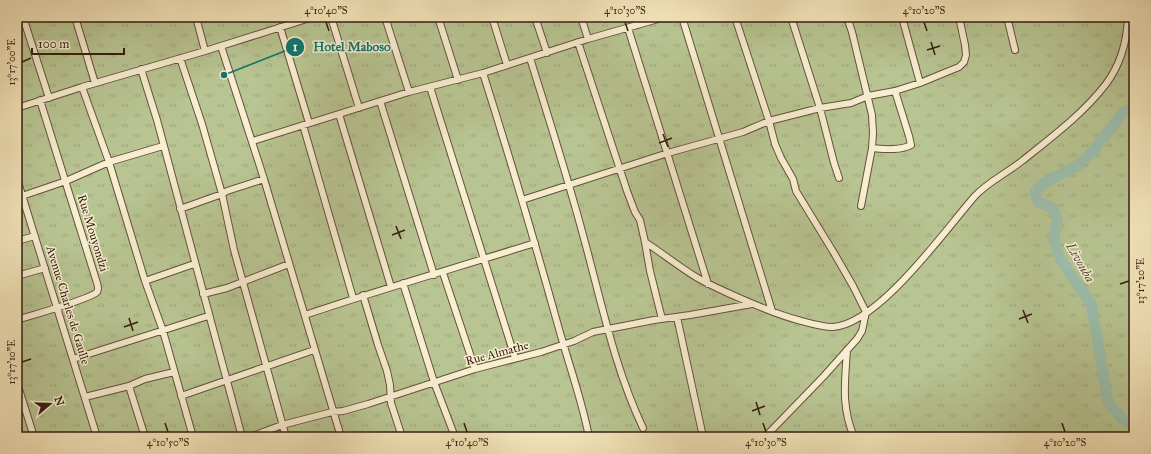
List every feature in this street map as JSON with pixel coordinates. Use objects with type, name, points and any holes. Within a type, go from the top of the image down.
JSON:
[{"type":"street","points":[[23,17],[49,98]]},
{"type":"street","points":[[75,17],[95,83]]},
{"type":"street","points":[[196,17],[205,51]]},
{"type":"street","points":[[17,108],[313,17]]},
{"type":"street","points":[[331,17],[359,108]]},
{"type":"street","points":[[385,17],[409,92]]},
{"type":"street","points":[[438,17],[458,80]]},
{"type":"street","points":[[492,17],[507,64]]},
{"type":"street","points":[[536,17],[547,53]]},
{"type":"street","points":[[581,17],[588,39]]},
{"type":"street","points":[[634,17],[637,25]]},
{"type":"street","points":[[253,142],[409,92],[483,73],[578,42],[665,17]]},
{"type":"street","points":[[682,17],[772,311]]},
{"type":"street","points":[[735,17],[769,120],[775,144],[781,158],[793,179],[796,191],[838,259],[866,312],[862,330],[847,350],[765,437]]},
{"type":"street","points":[[792,17],[820,108],[839,178]]},
{"type":"street","points":[[847,17],[868,96],[872,121],[872,148],[861,206]]},
{"type":"street","points":[[902,17],[920,83]]},
{"type":"street","points":[[522,200],[668,153],[743,132],[769,120],[820,108],[851,103],[868,96],[895,91],[920,83],[950,71],[960,66],[964,62],[966,55],[959,17]]},
{"type":"street","points":[[1007,17],[1015,50]]},
{"type":"street","points":[[645,242],[675,264],[708,284],[752,304],[795,319],[823,326],[842,326],[851,322],[866,312],[904,280],[976,195],[1070,122],[1095,97],[1117,68],[1122,55],[1128,17]]},
{"type":"street","points":[[280,27],[353,298]]},
{"type":"street","points":[[628,28],[708,284]]},
{"type":"street","points":[[578,42],[619,169],[634,212],[640,220],[650,271],[662,319]]},
{"type":"street","points":[[221,46],[253,142],[305,315],[332,412],[341,437]]},
{"type":"street","points":[[180,58],[202,124],[222,194],[234,250],[286,437]]},
{"type":"street","points":[[530,58],[589,255],[607,328],[634,409],[643,428]]},
{"type":"street","points":[[141,69],[242,437]]},
{"type":"street","points":[[483,73],[574,377],[589,436],[582,437]]},
{"type":"street","points":[[82,87],[108,162],[162,331],[193,437]]},
{"type":"street","points":[[430,87],[483,260],[515,358]]},
{"type":"street","points":[[872,148],[886,149],[911,145],[895,91]]},
{"type":"street","name":"Rue Mouyondzi","points":[[17,320],[57,308],[94,294],[98,289],[40,100]]},
{"type":"street","points":[[380,101],[434,275]]},
{"type":"street","points":[[338,114],[391,287]]},
{"type":"street","points":[[22,196],[66,181],[108,162],[163,146]]},
{"type":"street","name":"Avenue Charles de Gaulle","points":[[17,179],[97,437]]},
{"type":"street","points":[[180,209],[222,194],[227,190],[264,179]]},
{"type":"street","points":[[17,241],[35,236]]},
{"type":"street","points":[[305,315],[353,298],[434,275],[535,243]]},
{"type":"street","points":[[145,281],[194,264]]},
{"type":"street","points":[[203,294],[244,282],[290,264]]},
{"type":"street","points":[[17,276],[45,268]]},
{"type":"street","points":[[443,272],[475,369]]},
{"type":"street","points":[[403,283],[434,382],[455,437]]},
{"type":"street","points":[[364,295],[378,345],[387,370],[391,403],[402,437]]},
{"type":"street","name":"Rue Almathe","points":[[250,437],[282,425],[332,412],[343,411],[391,397],[475,369],[564,345],[593,332],[607,328],[752,304]]},
{"type":"street","points":[[73,359],[208,316]]},
{"type":"street","points":[[677,317],[703,437]]},
{"type":"street","points":[[181,396],[314,350]]},
{"type":"street","points":[[847,350],[844,396],[849,425],[854,437]]},
{"type":"street","points":[[85,397],[129,386],[145,379],[174,372]]},
{"type":"street","points":[[17,383],[18,394],[34,437]]},
{"type":"street","points":[[129,386],[145,437]]},
{"type":"green space","points":[[17,17],[1134,17],[1134,437],[17,437]]},
{"type":"waterway","name":"Livouba","points":[[1134,108],[1124,112],[1093,151],[1077,166],[1044,183],[1035,192],[1038,202],[1053,208],[1057,220],[1054,240],[1059,257],[1091,304],[1108,402],[1123,420],[1134,426]]},
{"type":"place","name":"Hotel Maboso","points":[[224,75]]}]
